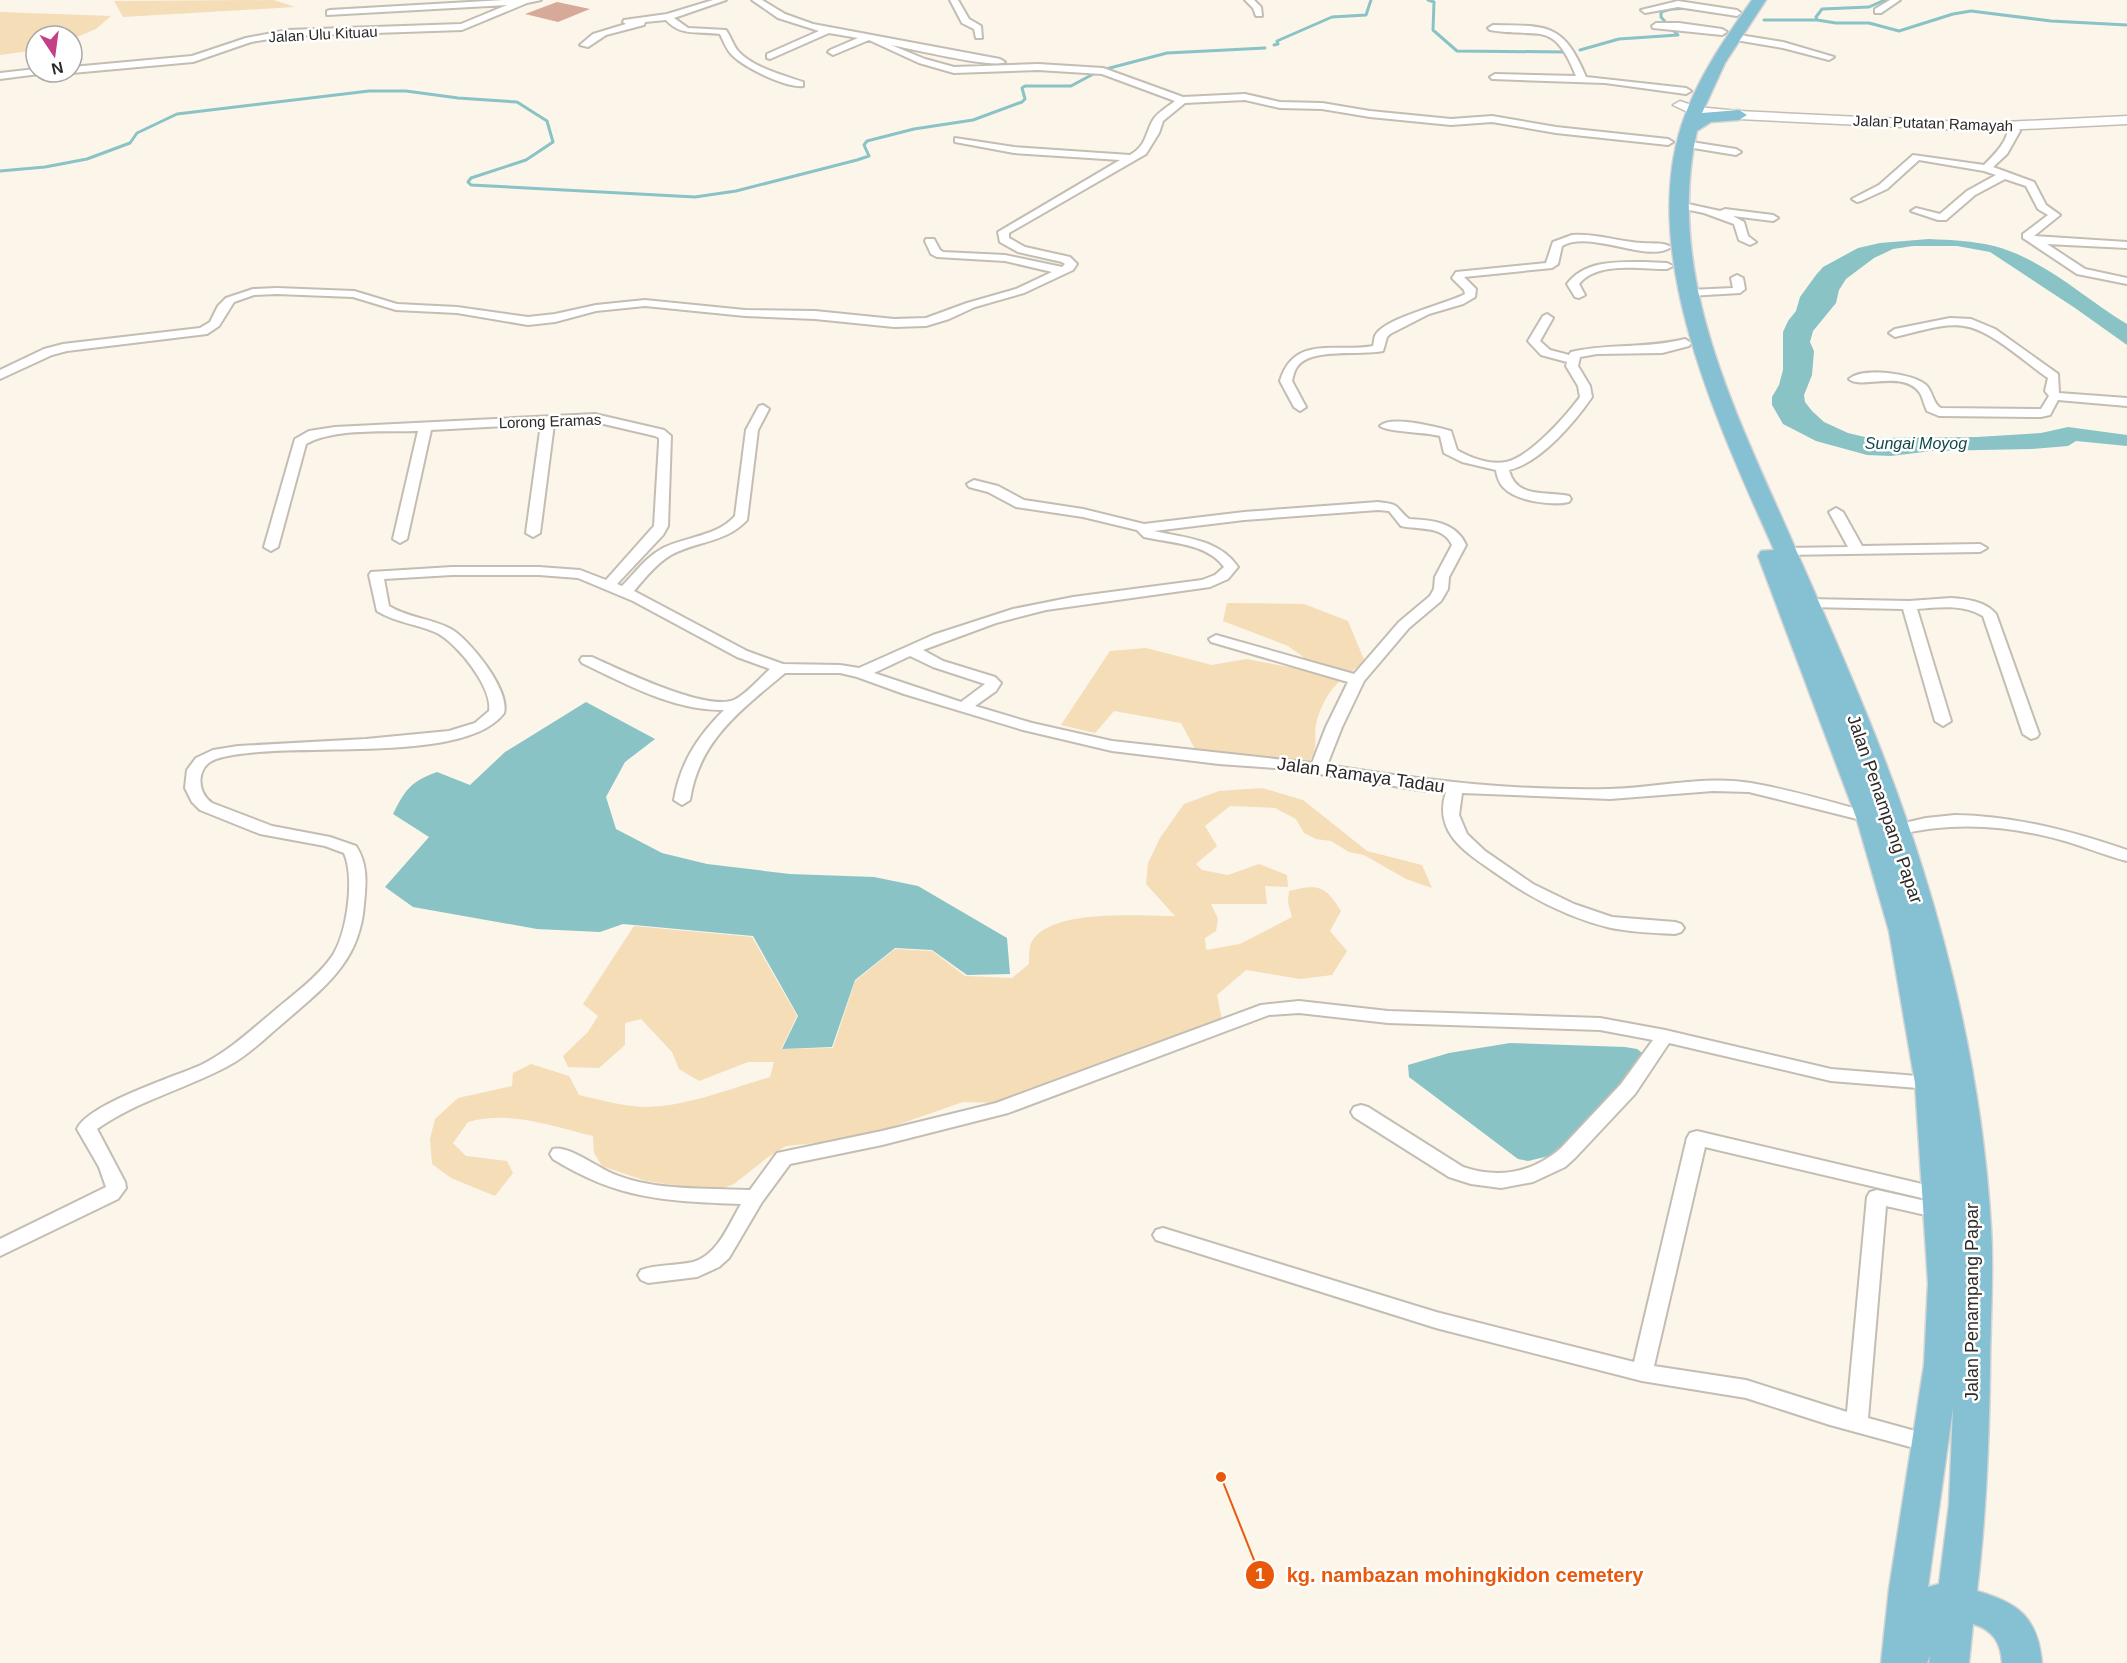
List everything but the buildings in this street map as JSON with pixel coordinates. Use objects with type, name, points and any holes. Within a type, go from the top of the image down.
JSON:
[{"type":"main road","name":"Jalan Penampang Papar","points":[[1760,0],[1734,23],[1686,116],[1664,201],[1666,256],[1685,343],[1869,817],[1903,931],[1930,1083],[1945,1283],[1942,1353],[1908,1589],[1902,1663]]},
{"type":"main road","points":[[1714,104],[1739,115],[1707,117],[1698,125],[1686,116],[1714,104]]},
{"type":"main road","name":"Jalan Putatan Ramayah","points":[[1739,115],[1986,127],[2127,120]]},
{"type":"main road","name":"Jalan Penampang Papar","points":[[1686,116],[1679,230],[1696,323],[1722,401],[1808,603],[1897,830],[1926,928],[1957,1070],[1975,1232],[1970,1459],[1966,1527],[1955,1600],[1949,1663]]},
{"type":"main road","points":[[1907,1663],[1927,1613],[1936,1601],[1945,1599],[1987,1611],[2003,1619],[2020,1640],[2022,1663]]},
{"type":"street","name":"Jalan Ulu Kituau","points":[[84,69],[186,60],[249,40],[288,33],[462,27],[525,1],[537,0]]},
{"type":"street","points":[[627,22],[668,17],[722,0]]},
{"type":"street","points":[[756,0],[781,16],[830,29],[927,51],[1016,63],[1090,69],[1123,77],[1182,100],[1245,97],[1280,105],[1322,106],[1370,114],[1451,122],[1492,119],[1556,130],[1686,116]]},
{"type":"street","points":[[954,0],[965,21],[978,28],[979,36]]},
{"type":"street","points":[[1249,0],[1257,7],[1259,14]]},
{"type":"street","points":[[1878,11],[1896,0]]},
{"type":"street","points":[[330,13],[525,1]]},
{"type":"street","points":[[1646,10],[1678,4],[1734,23],[1783,45],[1829,57]]},
{"type":"street","points":[[668,17],[682,30],[723,32],[735,54],[781,78],[800,84]]},
{"type":"street","points":[[585,45],[590,38],[600,33],[617,31],[652,20]]},
{"type":"street","points":[[1656,26],[1734,23]]},
{"type":"street","points":[[1493,28],[1534,29],[1554,35],[1563,42],[1582,79]]},
{"type":"street","points":[[770,56],[830,29]]},
{"type":"street","points":[[833,52],[868,37]]},
{"type":"street","points":[[881,40],[879,43],[943,68],[965,71],[1001,68],[1090,69]]},
{"type":"street","points":[[1001,68],[1016,63]]},
{"type":"street","points":[[0,76],[24,73]]},
{"type":"street","points":[[1495,77],[1582,79],[1642,89],[1686,116],[1736,152]]},
{"type":"street","points":[[0,375],[48,352],[67,347],[203,331],[215,324],[224,306],[230,300],[253,292],[317,291],[354,294],[396,307],[457,310],[528,321],[555,318],[596,308],[645,303],[745,313],[917,323],[939,319],[971,305],[1020,291],[1072,266],[1066,259],[1022,250],[1004,240],[1003,232],[1134,158],[1148,143],[1158,120],[1182,100]]},
{"type":"street","points":[[1986,168],[2003,152],[2015,131],[2013,126]]},
{"type":"street","points":[[959,140],[1018,151],[1134,158]]},
{"type":"street","points":[[1857,199],[1883,187],[1917,157],[1986,168],[2006,174],[2030,184],[2042,207],[2055,215],[2027,236],[2031,240],[2081,272],[2127,281]]},
{"type":"street","points":[[1916,211],[1942,218],[1971,193],[2006,174]]},
{"type":"street","points":[[1679,205],[1773,218]]},
{"type":"street","points":[[1706,210],[1739,222],[1743,238],[1750,242]]},
{"type":"street","points":[[1300,407],[1286,381],[1289,369],[1298,361],[1323,350],[1379,348],[1381,336],[1386,330],[1425,312],[1471,296],[1470,289],[1458,278],[1460,274],[1548,266],[1552,264],[1557,244],[1569,240],[1591,239],[1628,245],[1666,256]]},
{"type":"street","points":[[2031,240],[2127,245]]},
{"type":"street","points":[[930,241],[935,252],[941,255],[1005,258],[1065,271]]},
{"type":"street","points":[[1580,295],[1573,284],[1579,275],[1588,271],[1666,256]]},
{"type":"street","points":[[1689,292],[1736,291],[1739,289],[1737,278]]},
{"type":"street","points":[[1547,318],[1534,341],[1536,346],[1548,354],[1573,360]]},
{"type":"street","points":[[1895,333],[1958,321],[1978,324],[2054,377],[2051,391],[2055,396],[2127,402]]},
{"type":"street","points":[[1386,426],[1427,428],[1440,432],[1448,436],[1449,450],[1452,453],[1473,462],[1502,468],[1529,458],[1566,422],[1586,397],[1584,386],[1572,366],[1575,355],[1586,351],[1662,349],[1685,343]]},
{"type":"street","points":[[1855,379],[1892,378],[1915,384],[1925,392],[1931,408],[1939,412],[2041,413],[2046,412],[2055,396]]},
{"type":"street","points":[[617,588],[664,553],[682,544],[719,535],[736,525],[742,517],[752,430],[763,409]]},
{"type":"street","name":"Lorong Eramas","points":[[271,547],[303,440],[314,434],[327,431],[607,419],[646,428],[665,436],[661,526],[617,588]]},
{"type":"street","points":[[534,533],[548,420]]},
{"type":"street","points":[[400,539],[425,427]]},
{"type":"street","points":[[1502,468],[1506,483],[1518,490],[1533,495],[1564,499]]},
{"type":"street","points":[[974,484],[993,489],[1021,504],[1083,513],[1144,528],[1244,516],[1378,506],[1393,508],[1401,520],[1406,523],[1430,525],[1450,532],[1459,545],[1442,577],[1439,593],[1404,625],[1358,680],[1334,727],[1318,768]]},
{"type":"street","points":[[1836,512],[1857,550]]},
{"type":"street","points":[[861,673],[911,650],[970,628],[1050,605],[1205,584],[1218,579],[1231,567],[1228,560],[1219,553],[1199,545],[1149,534],[1144,531],[1144,528]]},
{"type":"street","points":[[1787,552],[1980,548]]},
{"type":"street","points":[[0,1248],[96,1202],[111,1194],[116,1188],[115,1176],[96,1148],[87,1129],[88,1126],[133,1101],[224,1060],[242,1048],[324,977],[346,951],[354,927],[356,906],[356,863],[350,850],[325,840],[267,830],[204,805],[196,797],[190,784],[191,776],[200,763],[213,755],[258,748],[354,745],[450,735],[478,728],[496,715],[498,706],[491,686],[471,656],[450,635],[401,618],[382,608],[376,575],[452,571],[539,571],[580,574],[617,588],[656,607],[720,643],[781,668],[740,705],[697,751],[682,788],[682,800]]},
{"type":"street","points":[[1808,603],[1969,604],[1982,609],[1989,614],[2031,734]]},
{"type":"street","points":[[1909,605],[1943,721]]},
{"type":"street","points":[[1216,639],[1358,680]]},
{"type":"street","points":[[911,650],[938,664],[993,682],[991,688],[964,707]]},
{"type":"street","points":[[587,660],[654,690],[690,702],[725,706],[740,705]]},
{"type":"street","name":"Jalan Ramaya Tadau","points":[[781,668],[840,669],[861,673],[909,691],[1059,735],[1112,746],[1318,768],[1419,786],[1567,794],[1610,794],[1713,786],[1749,787],[1869,817]]},
{"type":"street","points":[[1455,788],[1449,801],[1454,829],[1480,857],[1518,882],[1545,897],[1612,922],[1639,927],[1675,928]]},
{"type":"street","points":[[1897,830],[1931,822],[1974,819],[1999,821],[2031,827],[2127,856]]},
{"type":"street","points":[[648,1275],[697,1269],[712,1262],[722,1253],[755,1197],[784,1158],[882,1138],[1001,1108],[1267,1009],[1299,1007],[1432,1019],[1600,1024],[1665,1036],[1766,1062],[1831,1075],[1930,1083]]},
{"type":"street","points":[[1361,1112],[1456,1172],[1471,1177],[1501,1181],[1533,1175],[1545,1171],[1568,1154],[1628,1089],[1665,1036]]},
{"type":"street","points":[[1642,1373],[1697,1138],[1939,1203]]},
{"type":"street","points":[[560,1154],[601,1178],[624,1184],[688,1193],[755,1197]]},
{"type":"street","points":[[1857,1423],[1877,1197],[1939,1203]]},
{"type":"street","points":[[1163,1235],[1425,1316],[1642,1373],[1746,1389],[1929,1443]]},
{"type":"shaded area","points":[[274,0],[295,7],[123,17],[114,1]]},
{"type":"shaded area","points":[[0,12],[111,16],[96,29],[84,34],[84,24],[24,24],[24,52],[0,55]]},
{"type":"shaded area","points":[[1227,603],[1304,604],[1348,621],[1365,662],[1342,679],[1325,701],[1317,720],[1314,753],[1307,765],[1195,749],[1181,723],[1114,711],[1095,733],[1061,725],[1110,651],[1146,648],[1212,665],[1246,659],[1311,671],[1313,664],[1288,646],[1223,621]]},
{"type":"shaded area","points":[[1262,788],[1303,800],[1367,851],[1422,865],[1432,888],[1406,879],[1364,855],[1349,852],[1331,841],[1316,839],[1304,833],[1296,819],[1275,808],[1230,806],[1205,826],[1217,846],[1196,864],[1202,870],[1228,875],[1259,864],[1287,875],[1288,887],[1265,886],[1267,904],[1211,904],[1218,919],[1216,931],[1205,938],[1206,950],[1240,944],[1292,917],[1288,902],[1289,891],[1314,887],[1325,891],[1341,911],[1330,931],[1347,951],[1332,975],[1300,979],[1246,970],[1217,995],[1222,1020],[996,1103],[963,1102],[857,1139],[786,1146],[734,1184],[716,1191],[646,1181],[602,1166],[594,1153],[593,1136],[515,1119],[499,1118],[468,1122],[453,1143],[466,1156],[507,1161],[513,1173],[495,1196],[451,1178],[432,1164],[430,1139],[435,1119],[458,1098],[512,1086],[513,1073],[531,1064],[569,1076],[579,1095],[639,1107],[663,1106],[694,1100],[770,1077],[774,1062],[748,1062],[699,1081],[679,1069],[672,1052],[641,1019],[625,1023],[625,1045],[599,1068],[568,1067],[563,1056],[588,1032],[598,1016],[583,1004],[634,926],[752,937],[797,1016],[781,1049],[833,1048],[855,981],[895,949],[932,951],[965,976],[1012,978],[1029,964],[1032,941],[1042,930],[1058,923],[1098,916],[1175,916],[1146,884],[1148,863],[1160,838],[1184,804],[1219,791]]},
{"type":"water","name":"Sungai Moyog","points":[[1929,239],[1986,244],[2030,260],[2127,324],[2127,345],[1990,252],[1957,246],[1913,246],[1893,249],[1874,258],[1846,279],[1839,290],[1836,303],[1813,331],[1810,342],[1814,351],[1812,375],[1804,395],[1805,402],[1812,411],[1824,422],[1848,433],[1869,438],[1977,437],[2041,433],[2068,427],[2127,435],[2127,446],[2076,441],[2068,446],[2031,449],[1932,451],[1891,456],[1867,455],[1816,441],[1783,424],[1772,405],[1772,397],[1779,385],[1783,370],[1783,332],[1796,311],[1800,297],[1816,275],[1823,267],[1858,248],[1880,243]]},
{"type":"water","points":[[586,702],[655,739],[625,762],[606,797],[616,829],[662,853],[707,864],[790,874],[874,877],[918,886],[1007,938],[1010,974],[967,975],[932,950],[895,948],[855,980],[832,1047],[782,1049],[798,1016],[753,936],[623,924],[600,932],[537,929],[413,907],[385,887],[429,837],[393,814],[410,787],[437,772],[470,785],[505,752]]},
{"type":"water","points":[[1510,1043],[1625,1047],[1637,1049],[1646,1056],[1587,1124],[1549,1156],[1528,1161],[1518,1159],[1409,1077],[1408,1065],[1449,1053]]},
{"type":"waterway","points":[[1274,45],[1278,44],[1277,41],[1332,17],[1366,15],[1371,0]]},
{"type":"waterway","points":[[1428,0],[1434,2],[1433,30],[1457,51],[1565,52]]},
{"type":"waterway","points":[[1817,20],[1816,17],[1822,9],[1869,7],[1885,0]]},
{"type":"waterway","points":[[1667,24],[1661,17],[1661,12],[1668,10],[1688,9],[1716,13]]},
{"type":"waterway","points":[[1817,20],[1836,23],[1869,23],[1899,31],[1953,14],[1971,11],[2051,21],[2127,25]]},
{"type":"waterway","points":[[1764,20],[1817,20]]},
{"type":"waterway","points":[[1580,50],[1619,39],[1678,35],[1671,28]]},
{"type":"waterway","points":[[1106,69],[1167,53],[1265,48]]},
{"type":"waterway","points":[[0,171],[45,167],[87,159],[130,143],[137,133],[177,114],[369,91],[406,91],[458,98],[517,102],[547,121],[553,142],[526,160],[471,178],[468,182],[471,185],[695,197],[736,191],[857,160],[869,156],[864,145],[867,141],[914,129],[973,120],[1022,102],[1025,99],[1022,88],[1025,86],[1071,86],[1097,72]]},
{"type":"place","name":"kg. nambazan mohingkidon cemetery","points":[[1221,1477]]}]
